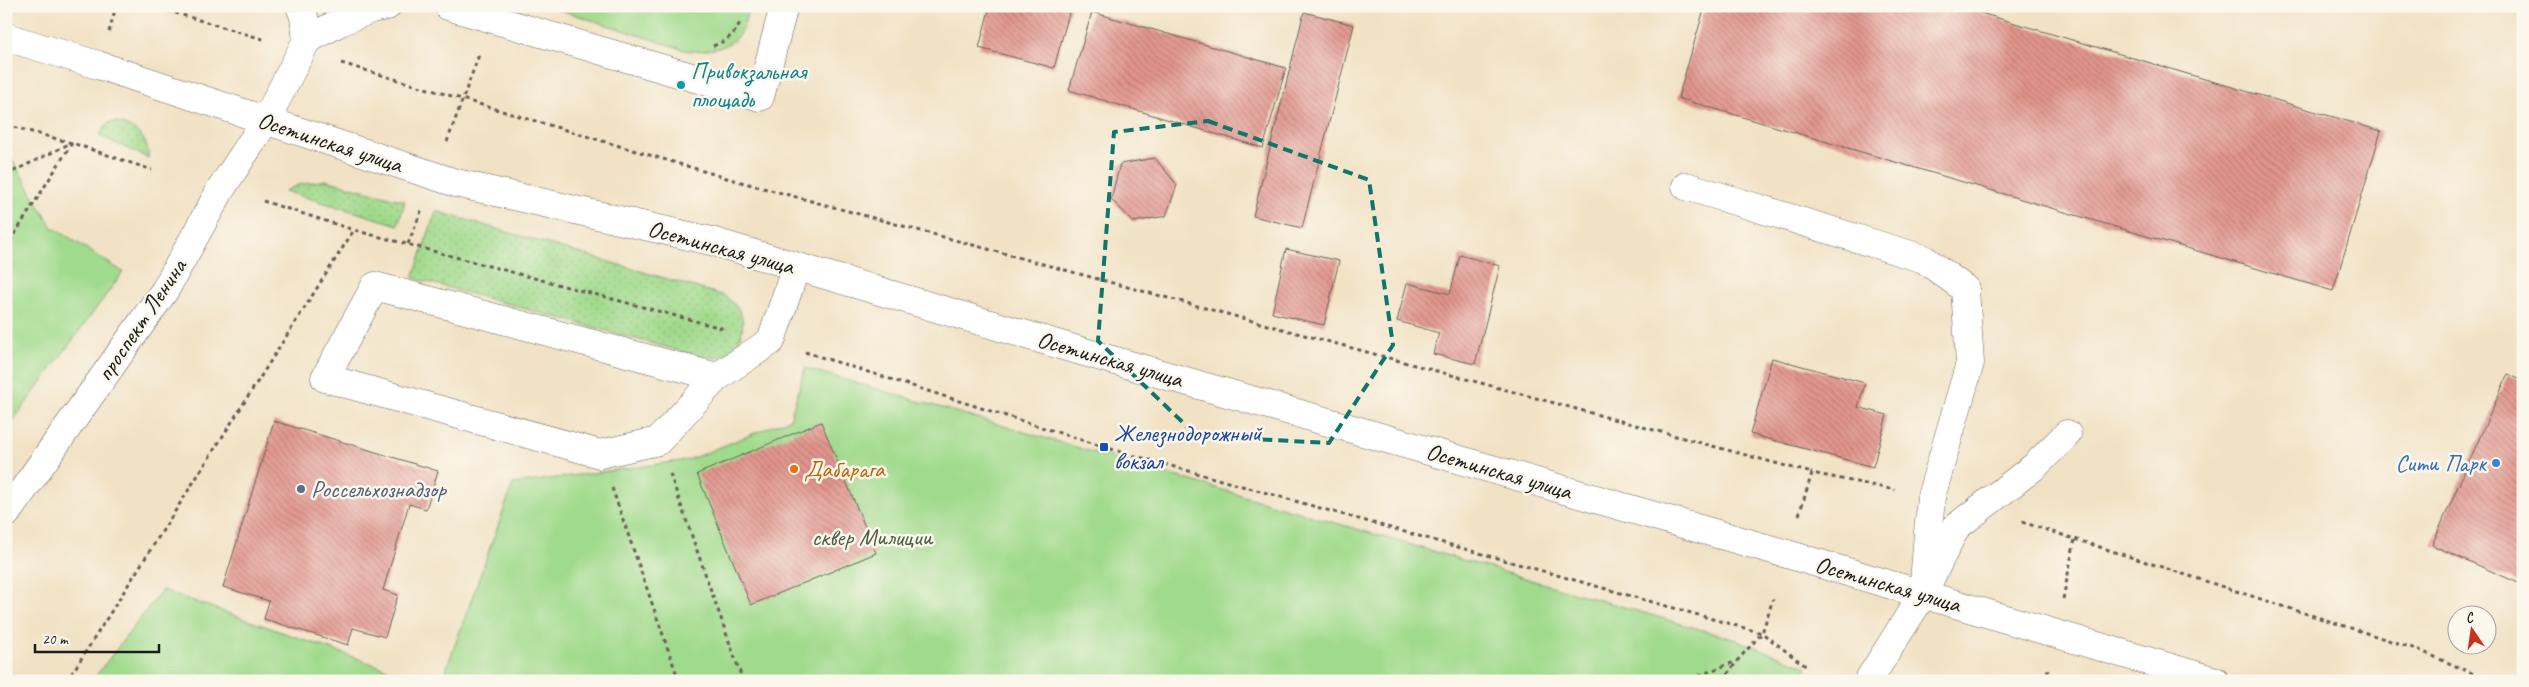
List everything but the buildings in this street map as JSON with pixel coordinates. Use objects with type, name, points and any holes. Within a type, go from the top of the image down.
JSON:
[{"type":"main road","points":[[300,6],[304,17],[304,46]]},
{"type":"main road","points":[[304,46],[340,22],[370,9],[387,6]]},
{"type":"main road","points":[[448,6],[760,97],[784,6]]},
{"type":"main road","name":"Осетинская улица","points":[[6,37],[456,183],[711,241],[1923,594],[2215,681]]},
{"type":"main road","name":"проспект Ленина","points":[[6,514],[165,290],[221,189],[266,120],[304,46]]},
{"type":"main road","points":[[1686,186],[1924,259],[1965,288],[1970,363],[1931,497],[1923,594]]},
{"type":"main road","points":[[717,377],[375,286],[325,378],[600,454],[658,441],[717,377],[771,341],[796,267]]},
{"type":"main road","points":[[1868,681],[1923,594],[1956,527],[2035,466],[2067,434]]},
{"type":"path","points":[[109,33],[116,6]]},
{"type":"path","points":[[152,6],[304,46],[730,179],[1812,473],[1931,497]]},
{"type":"path","points":[[6,125],[72,143],[152,170]]},
{"type":"path","points":[[6,175],[72,143]]},
{"type":"path","points":[[6,248],[72,143]]},
{"type":"path","points":[[263,201],[354,230]]},
{"type":"path","points":[[771,341],[1104,447],[1762,633],[1807,667]]},
{"type":"path","points":[[658,441],[743,681]]},
{"type":"path","points":[[600,454],[679,681]]},
{"type":"path","points":[[1799,515],[1812,473]]},
{"type":"path","points":[[1980,509],[2419,650],[2490,681]]},
{"type":"path","points":[[1723,681],[1737,661],[1762,633],[1773,599]]},
{"type":"path","points":[[1684,681],[1737,661]]},
{"type":"path","points":[[1983,681],[1986,679],[1996,681]]},
{"type":"highlighted area","points":[[1208,121],[1369,180],[1393,345],[1329,443],[1197,436],[1098,341],[1114,132]]},
{"type":"green space","points":[[548,6],[749,6],[742,30],[730,43],[709,50],[688,51]]},
{"type":"green space","points":[[116,122],[129,127],[139,134],[146,144],[148,158],[100,136],[107,123]]},
{"type":"green space","points":[[6,149],[51,226],[123,272],[6,430]]},
{"type":"green space","points":[[325,180],[405,201],[398,225],[285,191],[298,185]]},
{"type":"green space","points":[[436,211],[725,296],[739,310],[743,324],[742,332],[736,345],[725,355],[702,357],[413,278]]},
{"type":"green space","name":"сквер Милиции","points":[[805,368],[1740,641],[1807,667],[1798,681],[442,681],[513,484],[688,460],[790,419]]},
{"type":"green space","points":[[162,590],[421,681],[92,681]]},
{"type":"place","name":"Привокзальная площадь","points":[[681,85]]},
{"type":"place","name":"Железнодорожный вокзал","points":[[1104,447]]},
{"type":"place","name":"Сити Парк","points":[[2496,463]]},
{"type":"place","name":"Дабарага","points":[[794,469]]},
{"type":"place","name":"Россельхознадзор","points":[[301,489]]}]
